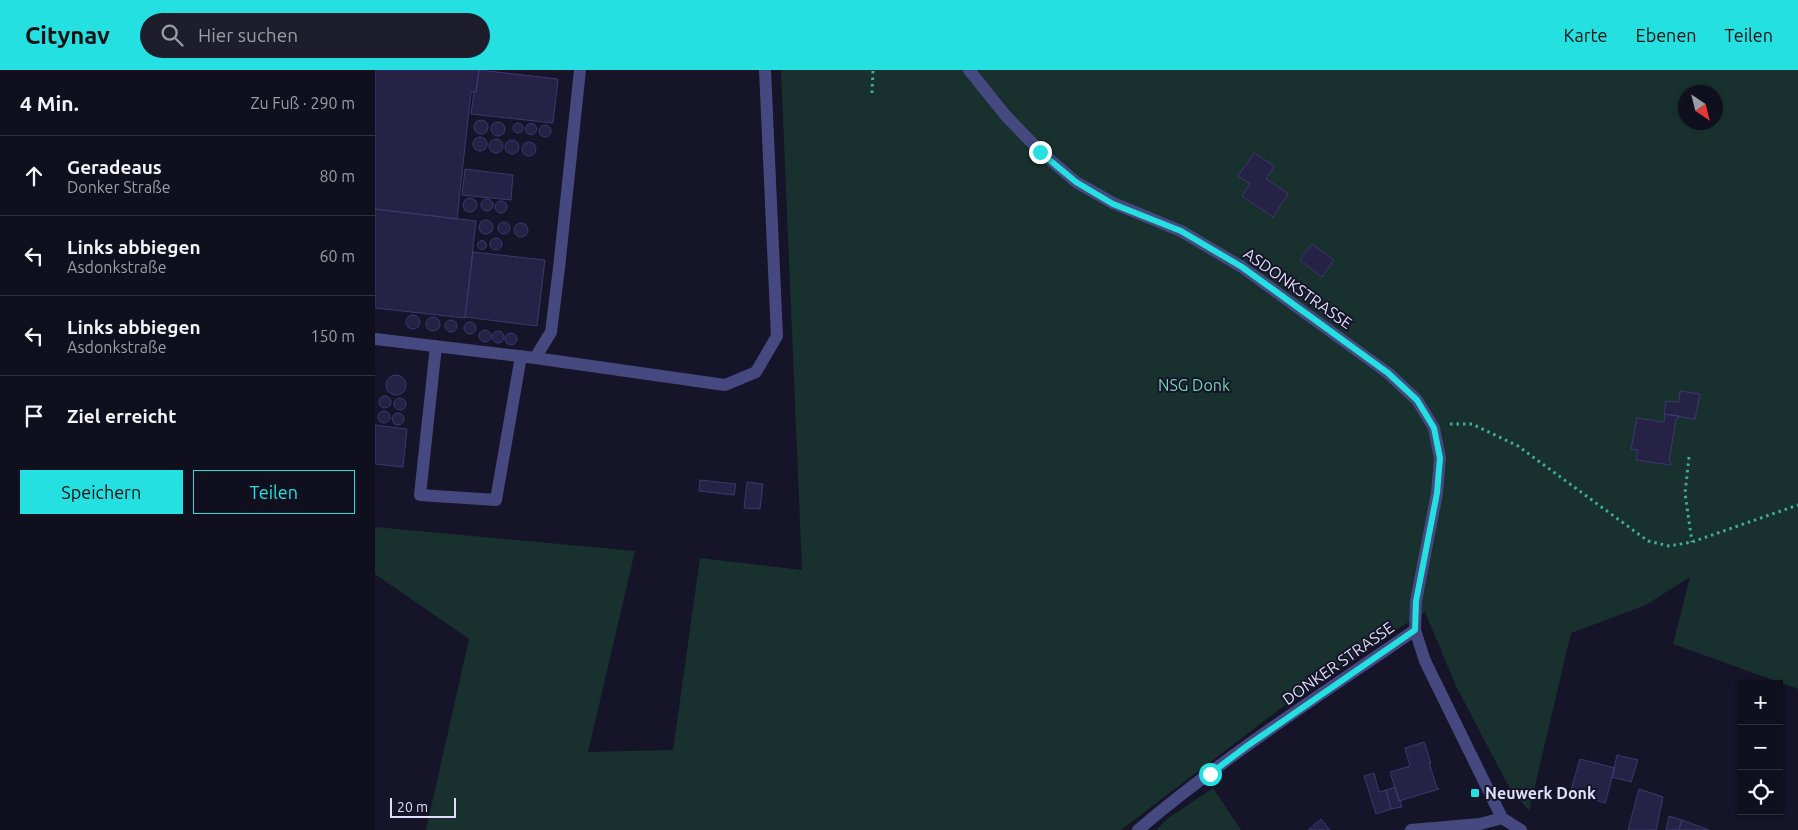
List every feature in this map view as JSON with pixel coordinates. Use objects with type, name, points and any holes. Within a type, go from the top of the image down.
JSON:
[{"type":"street","points":[[535,358],[551,332],[580,70]]},
{"type":"street","points":[[375,339],[521,356],[725,385],[756,372],[777,336],[765,70]]},
{"type":"street","name":"ASDONKSTRASSE","points":[[969,70],[1006,116],[1040,152],[1076,182],[1113,204],[1181,231],[1242,267],[1388,373],[1417,400],[1434,428],[1440,458],[1437,493],[1416,601],[1415,630]]},
{"type":"street","points":[[436,346],[420,495],[496,500],[521,356]]},
{"type":"street","name":"DONKER STRASSE","points":[[1138,830],[1165,807],[1247,746],[1415,630],[1425,661],[1502,818]]},
{"type":"street","points":[[1411,830],[1480,824],[1502,818],[1521,830]]},
{"type":"path","points":[[872,93],[873,70]]},
{"type":"path","points":[[1434,428],[1453,423],[1472,424],[1518,446],[1648,541],[1669,546],[1692,542],[1798,506]]},
{"type":"path","points":[[1689,457],[1685,493],[1692,542]]},
{"type":"green space","name":"NSG Donk","points":[[781,70],[1798,70],[1798,689],[1783,684],[1783,680],[1773,680],[1673,644],[1690,577],[1646,605],[1571,633],[1529,811],[1509,787],[1456,686],[1425,612],[1306,689],[1121,830],[426,830],[469,639],[375,574],[375,527],[635,551],[588,752],[673,750],[700,558],[802,570]]},
{"type":"green space","points":[[1213,788],[1241,830],[1156,830],[1167,819]]},
{"type":"building","points":[[375,70],[479,70],[476,92],[471,92],[457,219],[375,209]]},
{"type":"building","points":[[479,70],[558,79],[553,123],[471,114]]},
{"type":"building","points":[[481,120],[486,122],[488,127],[486,132],[481,134],[476,132],[474,127],[476,122]]},
{"type":"building","points":[[498,122],[503,124],[505,129],[503,134],[498,136],[493,134],[491,129],[493,124]]},
{"type":"building","points":[[516,123],[520,123],[523,128],[522,132],[516,133],[513,130],[513,126]]},
{"type":"building","points":[[529,124],[533,124],[536,129],[535,133],[529,134],[526,131],[526,127]]},
{"type":"building","points":[[545,125],[551,131],[545,137],[539,131]]},
{"type":"building","points":[[480,137],[485,139],[487,144],[485,149],[480,151],[475,149],[473,144],[475,139]]},
{"type":"building","points":[[496,139],[501,141],[503,146],[501,151],[496,153],[491,151],[489,146],[491,141]]},
{"type":"building","points":[[512,140],[517,142],[519,147],[517,152],[512,154],[507,152],[505,147],[507,142]]},
{"type":"building","points":[[529,142],[534,144],[536,149],[534,154],[529,156],[524,154],[522,149],[524,144]]},
{"type":"building","points":[[1254,153],[1274,166],[1266,179],[1288,194],[1273,217],[1242,196],[1250,184],[1238,176]]},
{"type":"building","points":[[465,169],[513,175],[511,200],[462,195]]},
{"type":"building","points":[[467,198],[473,198],[477,205],[473,212],[467,212],[463,208],[463,202]]},
{"type":"building","points":[[487,199],[493,205],[487,211],[481,205]]},
{"type":"building","points":[[501,201],[507,207],[501,213],[495,207]]},
{"type":"building","points":[[375,209],[476,221],[465,318],[375,308]]},
{"type":"building","points":[[486,220],[491,222],[493,227],[491,232],[486,234],[481,232],[479,227],[481,222]]},
{"type":"building","points":[[502,222],[506,222],[510,228],[506,234],[502,234],[498,230],[498,226]]},
{"type":"building","points":[[521,223],[526,225],[528,230],[526,235],[521,237],[516,235],[514,230],[516,225]]},
{"type":"building","points":[[498,238],[501,239],[501,249],[494,250],[491,249],[490,242],[491,239]]},
{"type":"building","points":[[482,240],[487,245],[482,250],[477,245]]},
{"type":"building","points":[[1312,244],[1334,260],[1322,277],[1300,260]]},
{"type":"building","points":[[473,252],[545,260],[537,326],[465,317]]},
{"type":"building","points":[[413,315],[418,317],[420,322],[418,327],[413,329],[408,327],[406,322],[408,317]]},
{"type":"building","points":[[433,317],[438,319],[440,324],[438,329],[433,331],[428,329],[426,324],[428,319]]},
{"type":"building","points":[[453,320],[456,321],[456,331],[449,332],[446,331],[445,324],[446,321]]},
{"type":"building","points":[[472,322],[475,323],[475,333],[468,334],[465,333],[464,326],[465,323]]},
{"type":"building","points":[[485,330],[491,336],[485,342],[479,336]]},
{"type":"building","points":[[496,331],[500,331],[504,337],[500,343],[496,343],[492,339],[492,335]]},
{"type":"building","points":[[509,333],[513,333],[517,339],[513,345],[509,345],[505,341],[505,337]]},
{"type":"building","points":[[396,375],[403,378],[406,385],[403,392],[396,395],[389,392],[386,385],[389,378]]},
{"type":"building","points":[[1680,391],[1700,394],[1695,419],[1664,414],[1666,401],[1679,402]]},
{"type":"building","points":[[385,396],[391,402],[385,408],[379,402]]},
{"type":"building","points":[[400,398],[406,404],[400,410],[394,404]]},
{"type":"building","points":[[384,411],[390,417],[384,423],[378,417]]},
{"type":"building","points":[[398,413],[404,419],[398,425],[392,419]]},
{"type":"building","points":[[1665,414],[1679,416],[1676,419],[1669,461],[1671,465],[1636,460],[1638,450],[1631,449],[1637,418],[1664,422]]},
{"type":"building","points":[[375,425],[407,429],[403,467],[375,464]]},
{"type":"building","points":[[700,480],[736,484],[734,495],[699,491]]},
{"type":"building","points":[[747,482],[763,484],[760,509],[744,508]]},
{"type":"building","points":[[1424,742],[1431,763],[1429,763],[1437,788],[1439,789],[1399,801],[1390,772],[1410,766],[1405,748]]},
{"type":"building","points":[[1617,755],[1638,760],[1631,782],[1612,777]]},
{"type":"building","points":[[1580,759],[1615,768],[1605,803],[1570,793]]},
{"type":"building","points":[[1374,773],[1379,792],[1386,790],[1391,809],[1376,814],[1364,776]]},
{"type":"building","points":[[1395,787],[1402,807],[1391,809],[1386,790]]},
{"type":"building","points":[[1639,789],[1663,797],[1656,830],[1628,830]]},
{"type":"building","points":[[1669,816],[1682,820],[1679,829],[1666,830]]},
{"type":"building","points":[[1321,819],[1330,830],[1308,830]]},
{"type":"building","points":[[1682,820],[1709,830],[1681,830],[1679,829]]},
{"type":"place","name":"Neuwerk Donk","points":[[1475,793]]},
{"type":"route","points":[[1040,152],[1076,182],[1113,204],[1181,231],[1242,267],[1388,373],[1417,400],[1434,428],[1440,458],[1437,493],[1416,601],[1415,630],[1247,746],[1210,774]]}]
